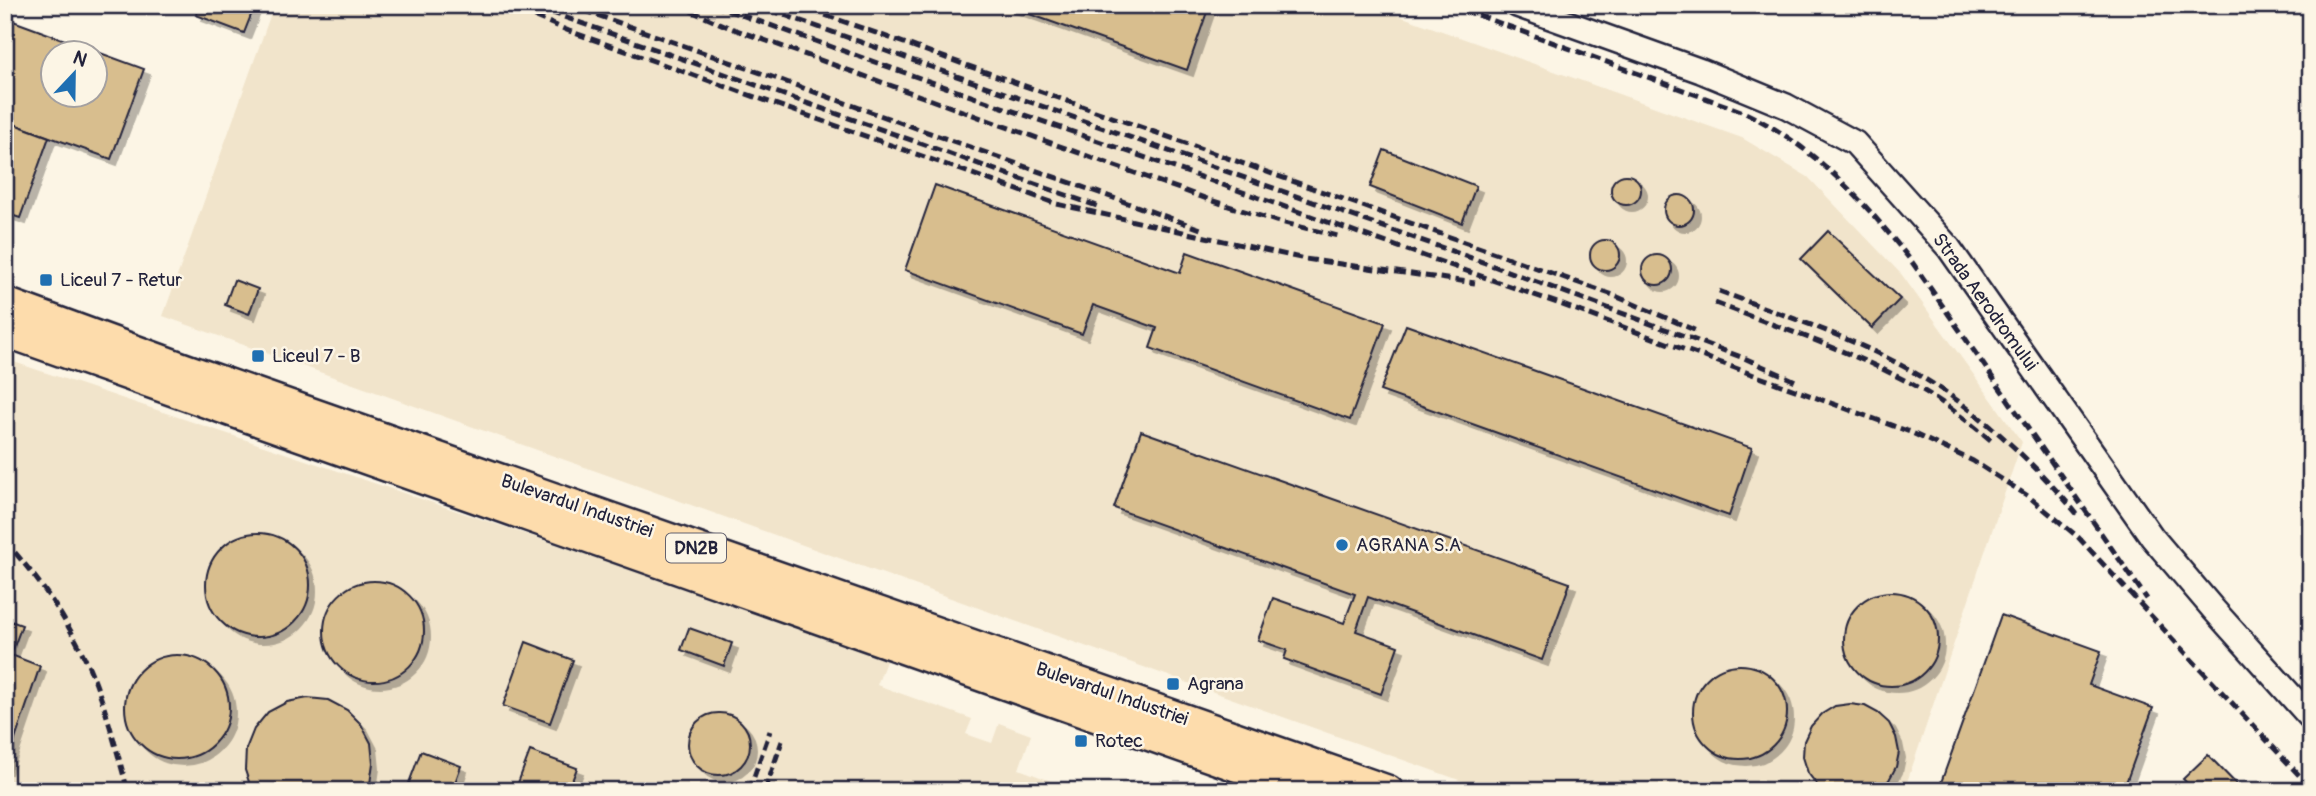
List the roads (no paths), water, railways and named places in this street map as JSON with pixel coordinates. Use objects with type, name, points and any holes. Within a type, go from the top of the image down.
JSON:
[{"type":"main road","name":"Bulevardul Industriei","points":[[5,303],[211,378],[1388,791]]},
{"type":"main road","name":"Bulevardul Industriei","points":[[5,331],[1308,791]]},
{"type":"street","name":"Strada Aerodromului","points":[[1517,5],[1713,76],[1786,106],[1855,144],[1949,248],[2152,537],[2311,718]]},
{"type":"railway","points":[[507,5],[569,31],[1057,204],[1305,259],[1475,283]]},
{"type":"railway","points":[[569,5],[1201,229]]},
{"type":"railway","points":[[677,5],[728,27],[1210,200],[1276,221],[1338,236]]},
{"type":"railway","points":[[713,5],[1560,304],[1910,432],[1973,461],[2028,496],[2078,537],[2311,788]]},
{"type":"railway","points":[[756,5],[1477,260],[1744,358],[1798,382]]},
{"type":"railway","points":[[797,5],[1613,295],[1699,332]]},
{"type":"railway","points":[[1450,5],[1741,111],[1767,124],[1814,157],[1856,196],[1912,262],[2147,599]]},
{"type":"railway","points":[[536,7],[1097,206]]},
{"type":"railway","points":[[1719,291],[1863,347],[1938,387],[1964,405],[2012,446],[2077,514]]},
{"type":"railway","points":[[1715,303],[1895,375],[1938,400],[1993,442]]},
{"type":"railway","points":[[5,541],[52,601],[81,650],[101,697],[128,791]]},
{"type":"railway","points":[[749,791],[770,731]]},
{"type":"railway","points":[[765,791],[782,741]]},
{"type":"place","name":"Liceul 7 - Retur","points":[[46,280]]},
{"type":"place","name":"Liceul 7 - B","points":[[258,356]]},
{"type":"place","name":"AGRANA S.A","points":[[1342,545]]},
{"type":"place","name":"Agrana","points":[[1173,684]]},
{"type":"place","name":"Rotec","points":[[1081,741]]}]
